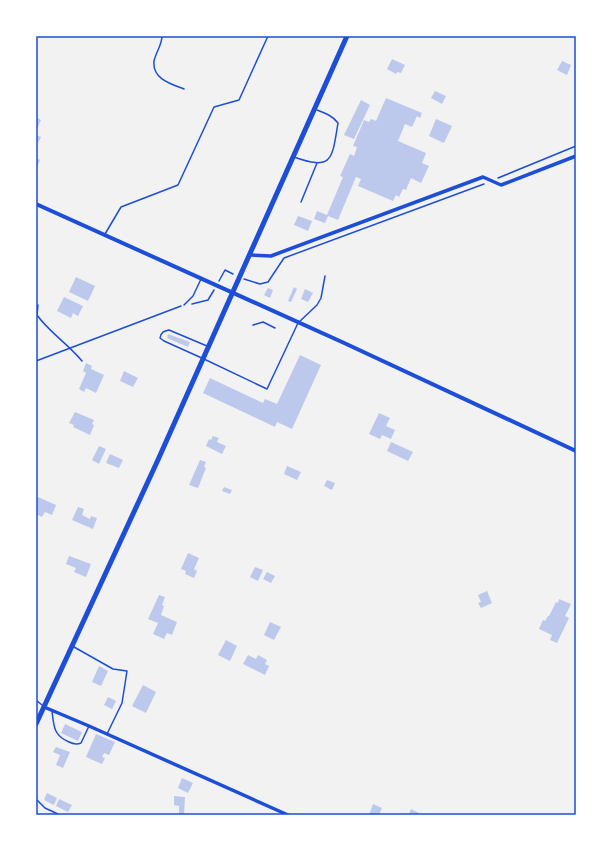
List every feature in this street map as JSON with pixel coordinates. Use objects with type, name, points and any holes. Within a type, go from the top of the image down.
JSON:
[{"type":"main road","points":[[36,724],[209,347],[348,36]]},
{"type":"street","points":[[250,255],[271,256],[483,177],[501,185],[576,156]]},
{"type":"street","points":[[36,204],[298,322],[576,451]]},
{"type":"street","points":[[44,707],[288,815]]},
{"type":"lane","points":[[162,36],[162,41],[154,61],[157,73],[166,82],[184,89]]},
{"type":"lane","points":[[105,235],[121,207],[178,185],[214,107],[239,100],[268,36]]},
{"type":"lane","points":[[293,157],[311,163],[324,163],[328,160],[334,148],[338,124],[335,119],[315,109]]},
{"type":"lane","points":[[300,202],[317,163]]},
{"type":"lane","points":[[209,347],[169,330],[164,331],[160,338],[267,389],[298,322],[317,305],[321,298],[325,276]]},
{"type":"lane","points":[[184,305],[193,296],[201,278]]},
{"type":"lane","points":[[253,325],[263,322],[275,328]]},
{"type":"lane","points":[[72,646],[113,669],[127,670],[122,703],[107,734]]},
{"type":"lane","points":[[36,700],[44,707]]},
{"type":"lane","points":[[52,711],[57,735],[72,744],[81,743],[89,726]]},
{"type":"lane","points":[[36,799],[45,808],[60,815]]},
{"type":"path","points":[[250,282],[260,284],[268,282],[284,258],[491,181],[576,146]]},
{"type":"path","points":[[221,276],[225,270],[230,272]]},
{"type":"path","points":[[36,361],[184,305],[204,302],[208,300],[212,294]]},
{"type":"path","points":[[38,305],[37,315],[44,324],[82,360]]},
{"type":"building","points":[[392,59],[405,65],[401,73],[397,72],[396,74],[387,69]]},
{"type":"building","points":[[562,61],[571,65],[567,75],[557,70]]},
{"type":"building","points":[[435,91],[446,96],[442,104],[431,98]]},
{"type":"building","points":[[386,98],[422,113],[420,118],[417,116],[412,127],[405,124],[398,141],[426,153],[422,163],[429,166],[421,183],[411,178],[406,190],[403,189],[399,197],[396,195],[393,201],[358,186],[361,179],[356,177],[338,220],[328,216],[325,223],[314,219],[317,211],[327,215],[343,177],[340,176],[350,154],[354,156],[357,147],[353,146],[364,120],[369,122],[371,119],[376,121]]},
{"type":"building","points":[[361,100],[370,105],[354,139],[344,135]]},
{"type":"building","points":[[36,117],[41,120],[36,131]]},
{"type":"building","points":[[436,119],[452,126],[444,143],[429,136]]},
{"type":"building","points":[[36,135],[41,137],[38,143],[36,142]]},
{"type":"building","points":[[36,158],[40,160],[36,169]]},
{"type":"building","points":[[298,216],[312,221],[308,231],[294,225]]},
{"type":"building","points":[[76,277],[95,286],[88,301],[69,292]]},
{"type":"building","points":[[294,287],[297,289],[291,302],[288,301]]},
{"type":"building","points":[[268,288],[273,290],[270,298],[264,295]]},
{"type":"building","points":[[305,289],[313,293],[308,302],[301,299]]},
{"type":"building","points":[[64,297],[83,306],[78,316],[73,313],[71,318],[57,311]]},
{"type":"building","points":[[168,334],[190,342],[188,347],[167,338]]},
{"type":"building","points":[[300,355],[321,365],[292,429],[277,422],[275,427],[203,393],[210,378],[263,403],[265,399],[277,404]]},
{"type":"building","points":[[86,363],[92,366],[91,369],[104,375],[96,393],[86,388],[84,392],[79,389],[86,373],[83,371]]},
{"type":"building","points":[[124,371],[138,378],[133,387],[120,381]]},
{"type":"building","points":[[75,412],[94,420],[92,424],[94,425],[90,435],[73,427],[74,425],[69,423]]},
{"type":"building","points":[[379,413],[390,418],[386,426],[395,430],[391,439],[382,435],[380,439],[369,434]]},
{"type":"building","points":[[213,436],[219,438],[217,442],[226,446],[222,454],[206,446],[209,439],[211,440]]},
{"type":"building","points":[[391,442],[413,452],[408,461],[387,451]]},
{"type":"building","points":[[99,446],[106,449],[99,464],[92,460]]},
{"type":"building","points":[[110,454],[123,460],[119,468],[106,463]]},
{"type":"building","points":[[200,460],[206,462],[204,467],[206,468],[198,488],[189,485]]},
{"type":"building","points":[[287,466],[301,472],[297,480],[284,474]]},
{"type":"building","points":[[327,480],[335,483],[332,490],[324,486]]},
{"type":"building","points":[[224,487],[232,490],[230,494],[222,491]]},
{"type":"building","points":[[38,497],[56,505],[52,515],[45,512],[42,517],[36,514],[36,502]]},
{"type":"building","points":[[78,507],[84,509],[82,515],[90,519],[91,516],[97,518],[93,529],[72,520]]},
{"type":"building","points":[[188,553],[199,558],[194,569],[197,571],[194,578],[185,574],[186,571],[181,569]]},
{"type":"building","points":[[69,556],[91,564],[86,577],[74,572],[76,568],[66,564]]},
{"type":"building","points":[[255,567],[263,570],[258,581],[250,577]]},
{"type":"building","points":[[267,572],[275,576],[271,583],[263,579]]},
{"type":"building","points":[[487,591],[492,603],[481,608],[478,603],[481,602],[478,595]]},
{"type":"building","points":[[159,595],[165,597],[161,615],[177,622],[172,635],[167,633],[164,639],[153,634],[158,623],[148,619]]},
{"type":"building","points":[[559,599],[571,604],[565,616],[569,618],[557,643],[550,640],[552,635],[539,629],[543,620],[545,621],[549,616]]},
{"type":"building","points":[[270,622],[281,627],[274,640],[264,635]]},
{"type":"building","points":[[226,640],[237,646],[230,661],[218,655]]},
{"type":"building","points":[[248,655],[256,659],[258,655],[267,660],[265,664],[269,666],[265,675],[243,664]]},
{"type":"building","points":[[99,666],[108,671],[101,686],[92,682]]},
{"type":"building","points":[[143,685],[156,692],[146,713],[132,706]]},
{"type":"building","points":[[108,697],[116,701],[112,709],[104,705]]},
{"type":"building","points":[[65,724],[82,732],[78,741],[61,733]]},
{"type":"building","points":[[96,734],[115,742],[109,755],[104,753],[102,757],[105,758],[102,764],[86,757]]},
{"type":"building","points":[[56,747],[70,752],[63,768],[56,765],[60,755],[53,752]]},
{"type":"building","points":[[182,778],[193,783],[188,793],[178,788]]},
{"type":"building","points":[[47,793],[57,798],[54,805],[44,800]]},
{"type":"building","points":[[174,796],[185,797],[184,815],[179,815],[179,806],[174,805]]},
{"type":"building","points":[[59,799],[72,805],[68,812],[56,806]]},
{"type":"building","points":[[373,804],[382,808],[379,815],[369,815]]},
{"type":"building","points":[[411,809],[419,813],[418,815],[406,815],[407,813],[409,814]]}]
